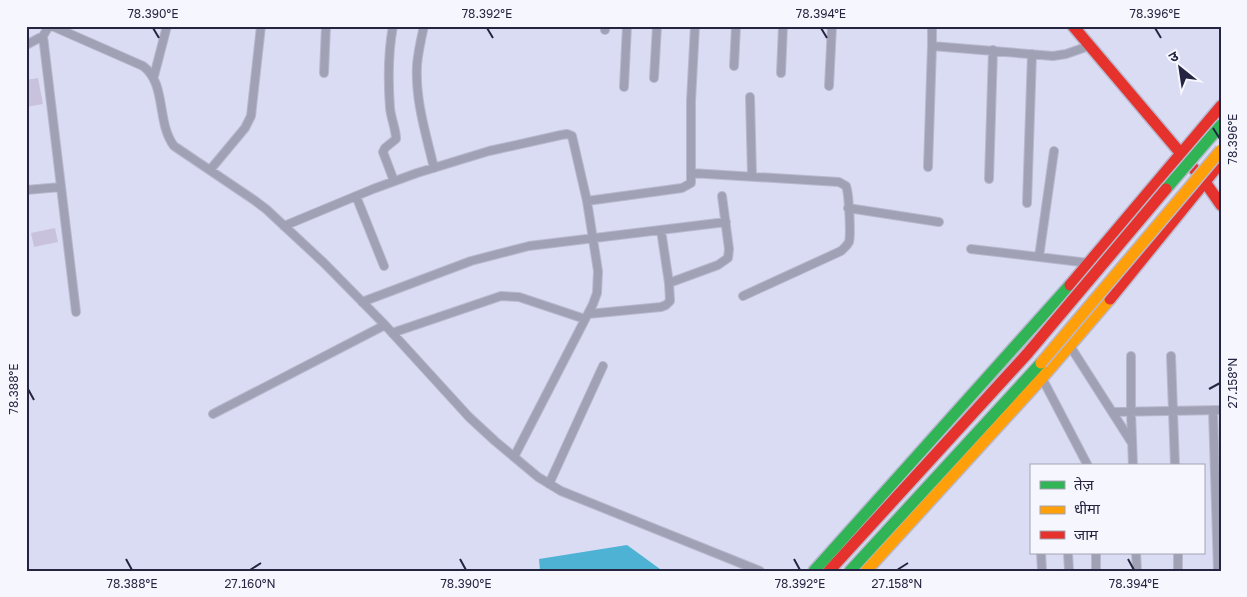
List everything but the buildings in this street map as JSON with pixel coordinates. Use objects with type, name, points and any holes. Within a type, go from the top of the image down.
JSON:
[{"type":"main road","points":[[1073,26],[1205,182],[1221,205]]},
{"type":"main road","points":[[814,571],[994,372],[1089,263],[1221,106]]},
{"type":"main road","points":[[829,571],[1027,354],[1221,125]]},
{"type":"main road","points":[[850,571],[1041,363],[1221,150]]},
{"type":"main road","points":[[866,571],[1070,346],[1221,162]]},
{"type":"street","points":[[26,45],[43,36],[50,26],[143,66],[154,76]]},
{"type":"street","points":[[167,26],[154,76],[168,138],[174,146],[254,200],[284,226],[385,325],[469,417],[548,484],[561,491],[760,571]]},
{"type":"street","points":[[210,170],[245,128],[251,116],[261,26]]},
{"type":"street","points":[[324,72],[326,26]]},
{"type":"street","points":[[393,26],[389,56],[390,104],[396,139],[383,152],[394,181]]},
{"type":"street","points":[[424,26],[418,53],[417,84],[421,114],[434,168]]},
{"type":"street","points":[[624,87],[627,26]]},
{"type":"street","points":[[654,78],[657,26]]},
{"type":"street","points":[[587,200],[682,188],[691,182],[690,101],[695,26]]},
{"type":"street","points":[[734,66],[736,26]]},
{"type":"street","points":[[781,73],[783,26]]},
{"type":"street","points":[[829,86],[832,26]]},
{"type":"street","points":[[928,167],[932,26]]},
{"type":"street","points":[[43,36],[76,312]]},
{"type":"street","points":[[932,46],[1060,56],[1088,46]]},
{"type":"street","points":[[989,179],[993,50]]},
{"type":"street","points":[[1027,203],[1032,54]]},
{"type":"street","points":[[750,97],[752,176]]},
{"type":"street","points":[[284,226],[394,181],[434,168],[506,146],[567,134],[572,136],[587,200],[593,237],[598,283],[597,293],[514,457]]},
{"type":"street","points":[[1040,257],[1054,151]]},
{"type":"street","points":[[692,173],[843,183],[848,190],[849,238],[846,246],[743,296]]},
{"type":"street","points":[[26,190],[61,187]]},
{"type":"street","points":[[356,196],[384,266]]},
{"type":"street","points":[[669,283],[718,265],[728,258],[729,249],[722,196]]},
{"type":"street","points":[[848,208],[939,222]]},
{"type":"street","points":[[362,302],[492,255],[529,246],[726,222]]},
{"type":"street","points":[[392,333],[501,296],[519,297],[586,317],[666,305],[670,301],[670,296],[661,230]]},
{"type":"street","points":[[971,249],[1089,263]]},
{"type":"street","points":[[213,414],[385,325]]},
{"type":"street","points":[[1070,346],[1132,443]]},
{"type":"street","points":[[1131,356],[1133,464]]},
{"type":"street","points":[[1171,356],[1175,464]]},
{"type":"street","points":[[548,484],[603,366]]},
{"type":"street","points":[[1042,378],[1087,464]]},
{"type":"street","points":[[1113,412],[1217,410],[1218,571]]},
{"type":"street","points":[[1041,554],[1042,571]]},
{"type":"street","points":[[1068,554],[1069,571]]},
{"type":"street","points":[[1096,554],[1096,571]]},
{"type":"street","points":[[1136,554],[1137,571]]},
{"type":"street","points":[[1178,554],[1178,571]]},
{"type":"water","points":[[627,545],[660,569],[659,571],[540,571],[539,559]]},
{"type":"traffic: fast","points":[[1166,189],[1221,125]]},
{"type":"traffic: fast","points":[[814,571],[1070,285]]},
{"type":"traffic: fast","points":[[850,571],[1041,363]]},
{"type":"traffic: slow","points":[[1041,363],[1221,150]]},
{"type":"traffic: slow","points":[[866,571],[1042,378],[1110,299]]},
{"type":"traffic: jam","points":[[1073,26],[1205,182],[1221,205]]},
{"type":"traffic: jam","points":[[1070,285],[1221,106]]},
{"type":"traffic: jam","points":[[1110,299],[1221,162]]},
{"type":"traffic: jam","points":[[1027,354],[1166,189]]},
{"type":"traffic: jam","points":[[829,571],[1027,354]]}]
